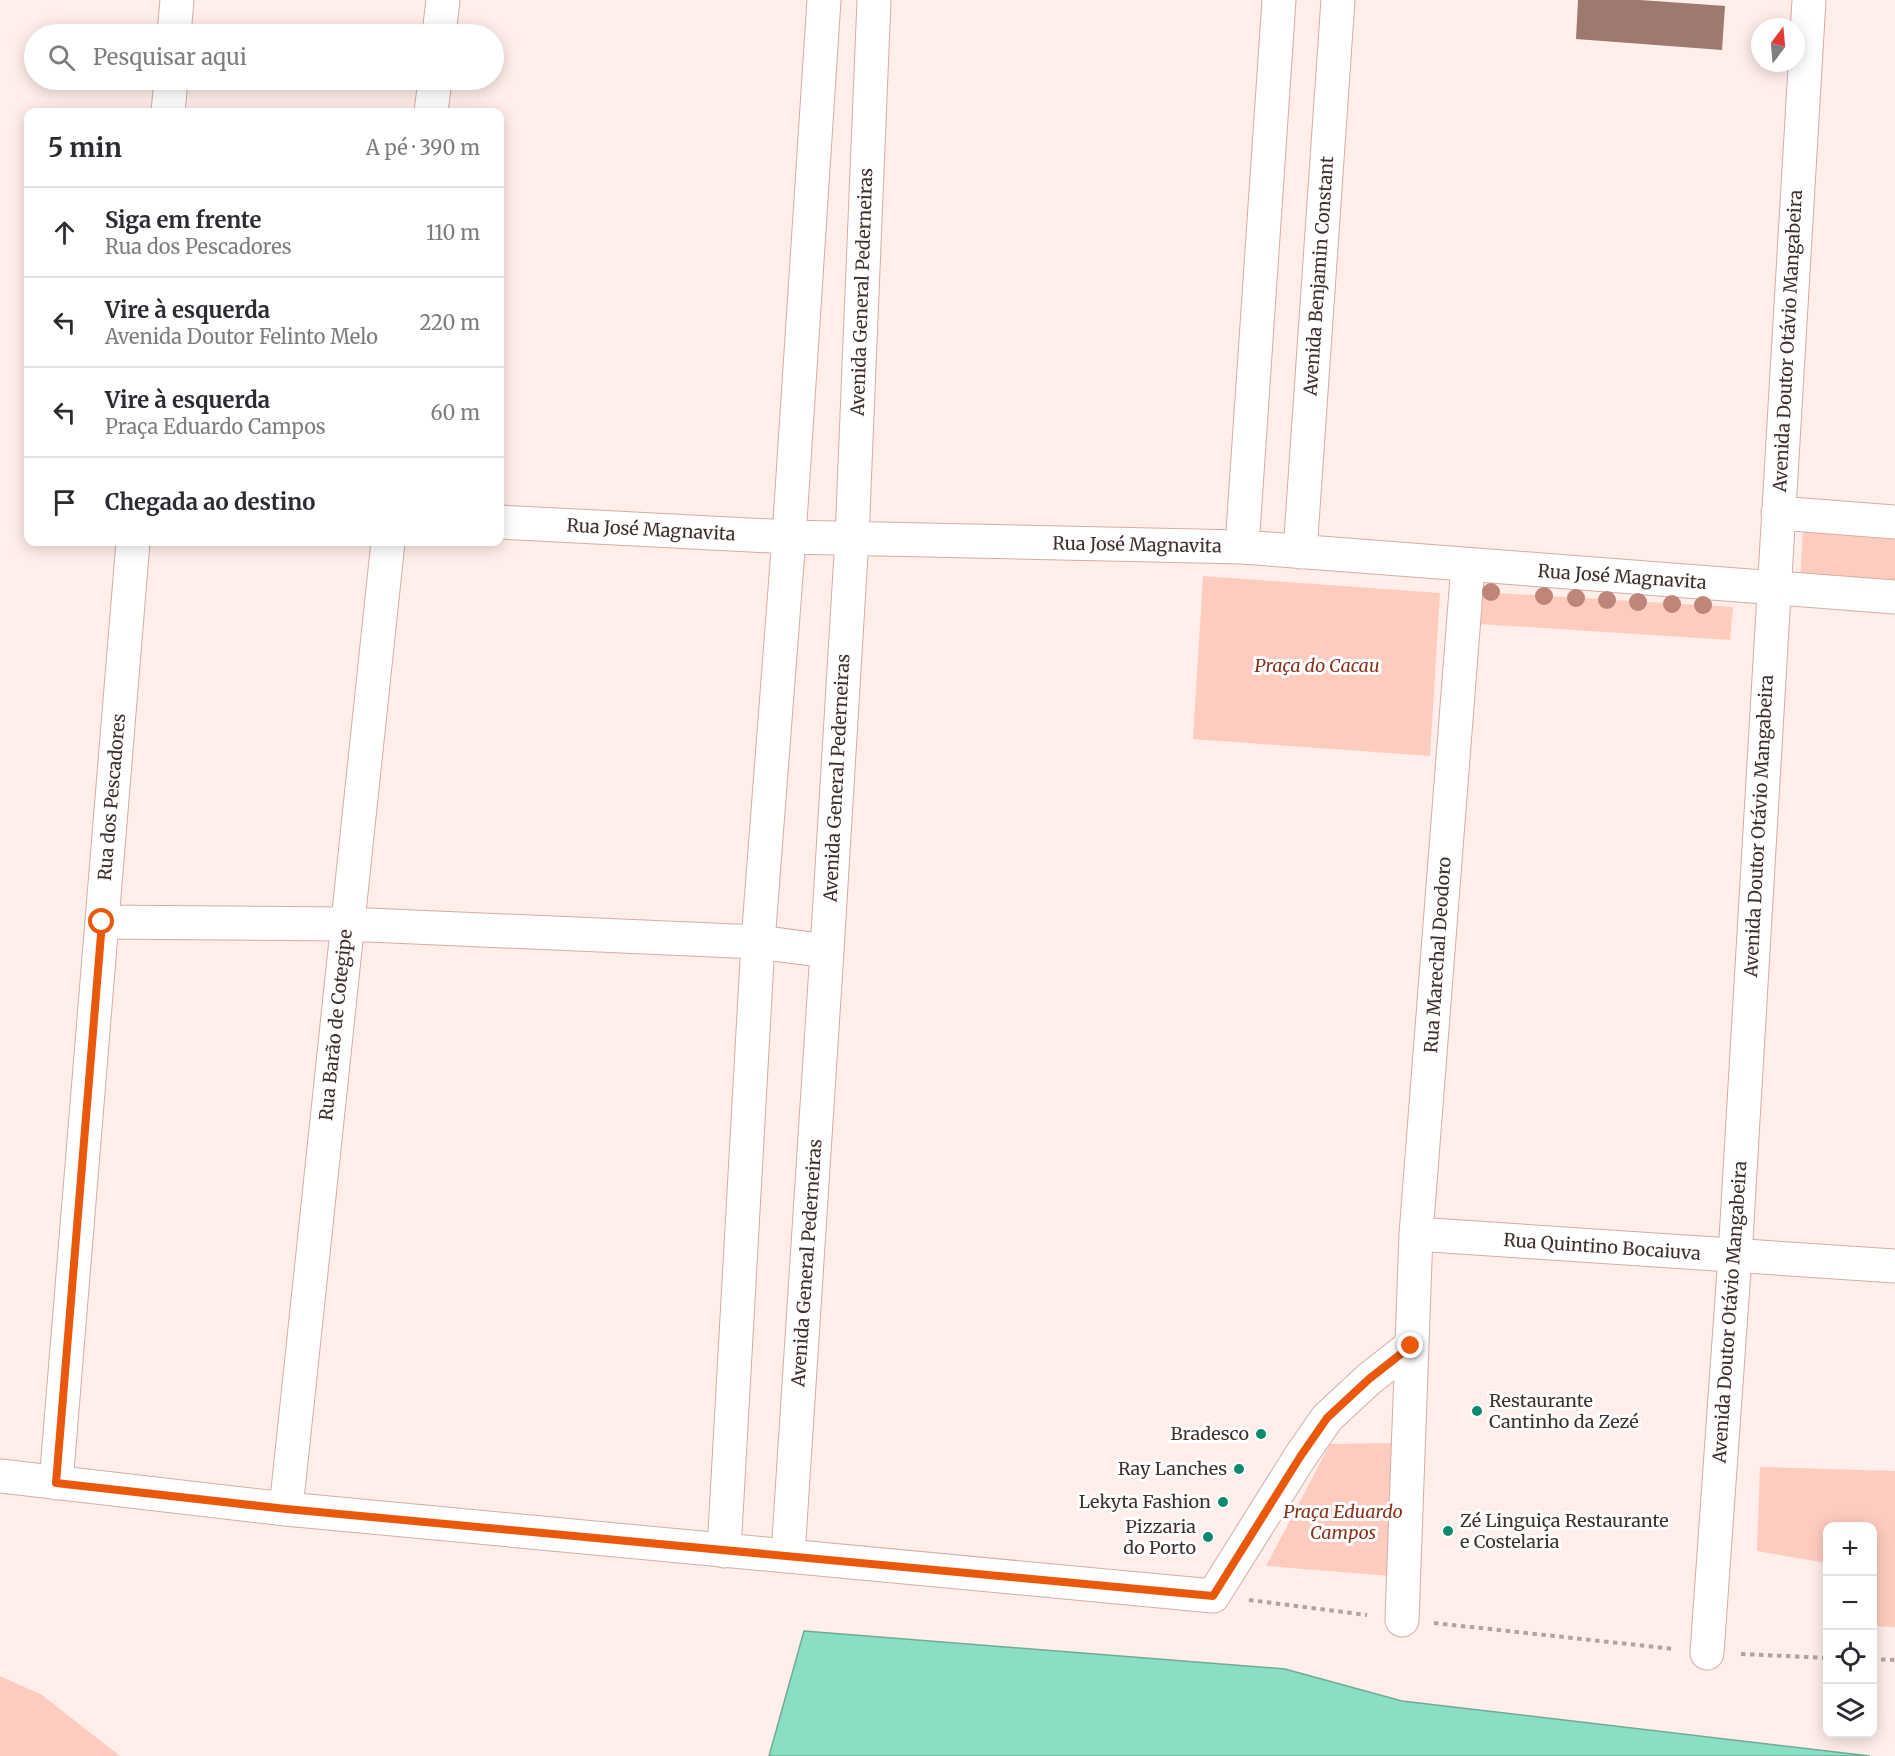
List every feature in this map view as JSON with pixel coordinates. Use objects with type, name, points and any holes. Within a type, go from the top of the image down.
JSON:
[{"type":"street","points":[[175,24],[177,0]]},
{"type":"street","points":[[440,24],[443,0]]},
{"type":"street","points":[[724,1551],[758,942],[789,537],[824,0]]},
{"type":"street","name":"Avenida General Pederneiras","points":[[788,1555],[852,538],[874,0]]},
{"type":"street","points":[[1242,547],[1279,0]]},
{"type":"street","name":"Avenida Benjamin Constant","points":[[1300,552],[1338,0]]},
{"type":"street","name":"Avenida Doutor Otávio Mangabeira","points":[[1707,1653],[1735,1256],[1809,0]]},
{"type":"street","points":[[168,108],[170,90]]},
{"type":"street","points":[[432,108],[434,90]]},
{"type":"street","points":[[1778,513],[1895,522]]},
{"type":"street","name":"Rua José Magnavita","points":[[504,522],[789,537],[1242,547],[1895,597]]},
{"type":"street","name":"Rua dos Pescadores","points":[[56,1483],[133,546]]},
{"type":"street","name":"Rua Barão de Cotegipe","points":[[286,1509],[388,546]]},
{"type":"street","name":"Rua Marechal Deodoro","points":[[1411,1346],[1416,1234],[1468,565]]},
{"type":"street","points":[[102,922],[346,924],[758,942],[827,951]]},
{"type":"street","name":"Rua Quintino Bocaiuva","points":[[1416,1234],[1895,1266]]},
{"type":"street","points":[[0,1476],[286,1509],[1213,1596],[1327,1418],[1369,1379],[1411,1346]]},
{"type":"street","points":[[1402,1620],[1411,1346]]},
{"type":"path","points":[[1213,1596],[1402,1620],[1707,1653],[1823,1658]]},
{"type":"path","points":[[1877,1659],[1895,1660]]},
{"type":"green space","points":[[1803,531],[1895,538],[1895,586],[1800,578]]},
{"type":"green space","name":"Praça do Cacau","points":[[1203,576],[1440,593],[1430,756],[1193,739]]},
{"type":"green space","points":[[1481,592],[1733,607],[1730,640],[1480,624]]},
{"type":"green space","name":"Praça Eduardo Campos","points":[[1396,1443],[1390,1576],[1266,1566],[1330,1444]]},
{"type":"green space","points":[[1760,1467],[1895,1471],[1895,1627],[1877,1626],[1877,1522],[1823,1522],[1823,1562],[1757,1551]]},
{"type":"green space","points":[[0,1676],[42,1695],[120,1756],[0,1756]]},
{"type":"shaded area","points":[[804,1631],[1285,1669],[1402,1701],[1870,1756],[769,1756]]},
{"type":"building","points":[[1578,0],[1640,0],[1725,6],[1722,50],[1576,39]]},
{"type":"place","name":"Restaurante Cantinho da Zezé","points":[[1477,1411]]},
{"type":"place","name":"Bradesco","points":[[1261,1434]]},
{"type":"place","name":"Ray Lanches","points":[[1239,1469]]},
{"type":"place","name":"Lekyta Fashion","points":[[1223,1502]]},
{"type":"place","name":"Zé Linguiça Restaurante e Costelaria","points":[[1448,1531]]},
{"type":"place","name":"Pizzaria do Porto","points":[[1208,1537]]},
{"type":"route","points":[[102,922],[56,1483],[286,1509],[1213,1596],[1327,1418],[1369,1379],[1411,1346]]}]
